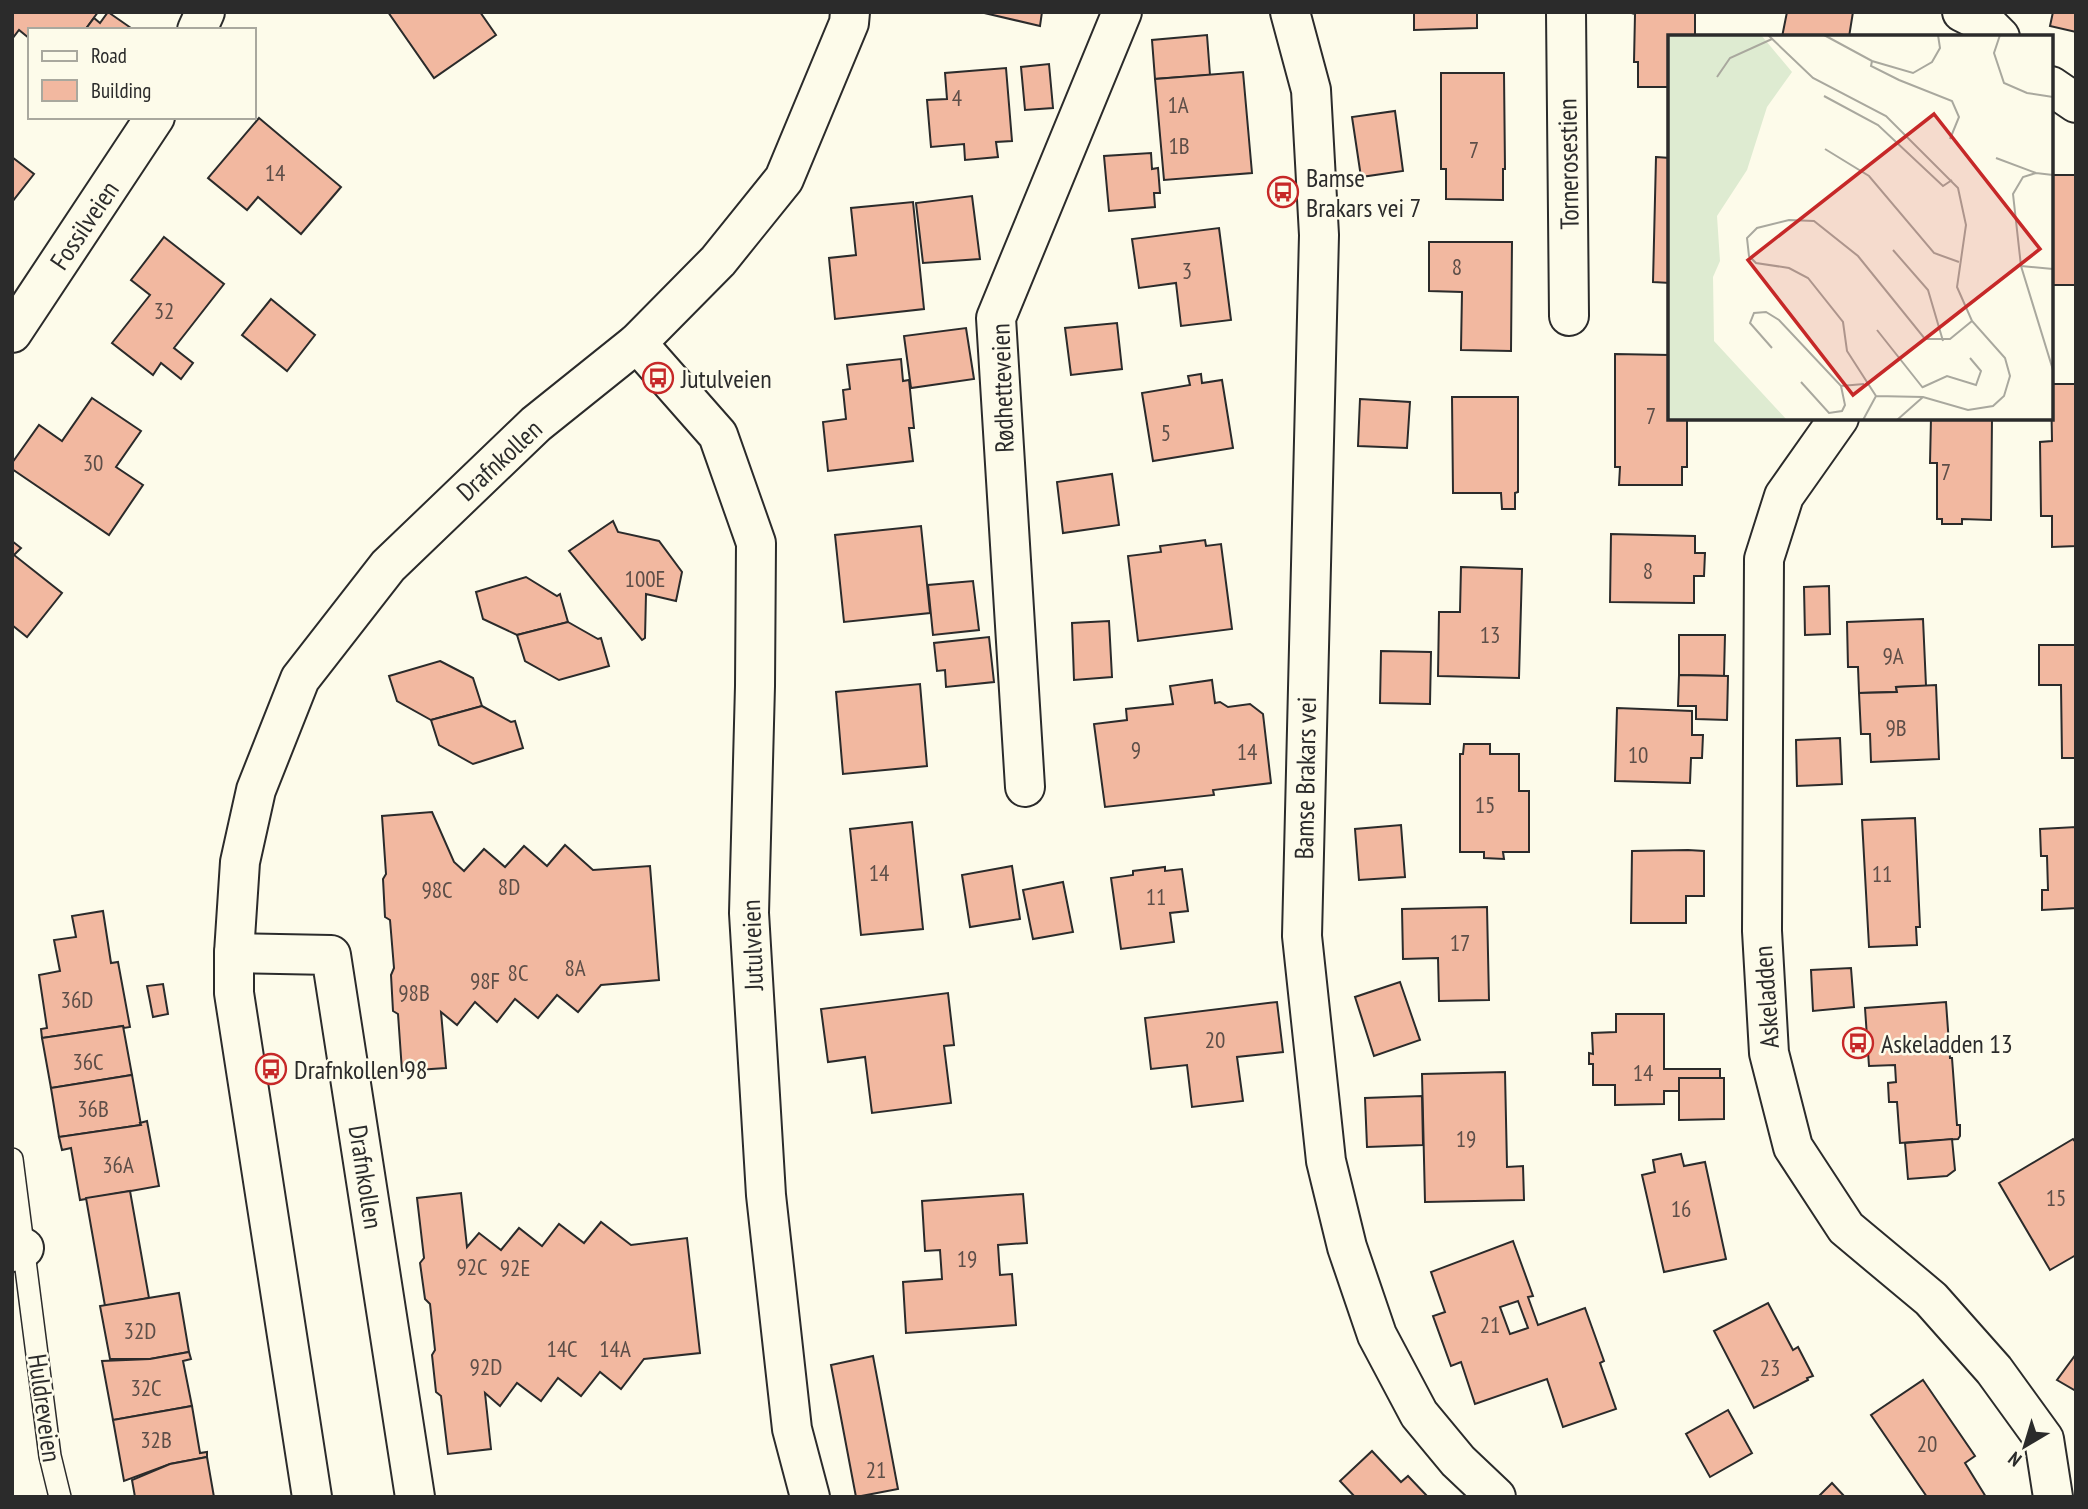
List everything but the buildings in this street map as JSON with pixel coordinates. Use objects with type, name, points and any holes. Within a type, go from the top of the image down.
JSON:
[{"type":"street","points":[[198,28],[205,12]]},
{"type":"street","name":"Drafnkollen","points":[[312,1497],[234,993],[240,862],[256,790],[300,679],[388,566],[536,424],[637,342],[718,261],[784,179],[849,23],[850,12]]},
{"type":"street","name":"Rødhetteveien","points":[[1025,787],[996,318],[1122,12]]},
{"type":"street","name":"Bamse Brakars vei","points":[[1290,12],[1311,90],[1319,235],[1303,936],[1326,1161],[1347,1247],[1377,1335],[1419,1414],[1458,1461],[1496,1497]]},
{"type":"street","name":"Tornerosestien","points":[[1566,12],[1569,316]]},
{"type":"street","points":[[1950,35],[1954,12]]},
{"type":"street","points":[[1962,12],[1988,25],[1998,35]]},
{"type":"street","points":[[2053,87],[2076,103]]},
{"type":"street","name":"Fossilveien","points":[[12,333],[154,119]]},
{"type":"street","name":"Jutulveien","points":[[637,342],[718,436],[756,543],[750,926],[766,1195],[792,1429],[810,1497]]},
{"type":"street","name":"Askeladden","points":[[1838,420],[1784,495],[1764,559],[1762,931],[1769,1053],[1793,1147],[1846,1228],[1931,1299],[1994,1370],[2044,1439],[2053,1497]]},
{"type":"street","name":"Drafnkollen","points":[[234,953],[331,955],[415,1497]]},
{"type":"lane","name":"Huldreveien","points":[[12,1159],[18,1250],[50,1456],[60,1497]]},
{"type":"place","name":"Bamse Brakars vei 7","points":[[1283,192]]},
{"type":"place","name":"Jutulveien","points":[[658,378]]},
{"type":"place","name":"Askeladden 13","points":[[1858,1043]]},
{"type":"place","name":"Drafnkollen 98","points":[[271,1069]]}]
